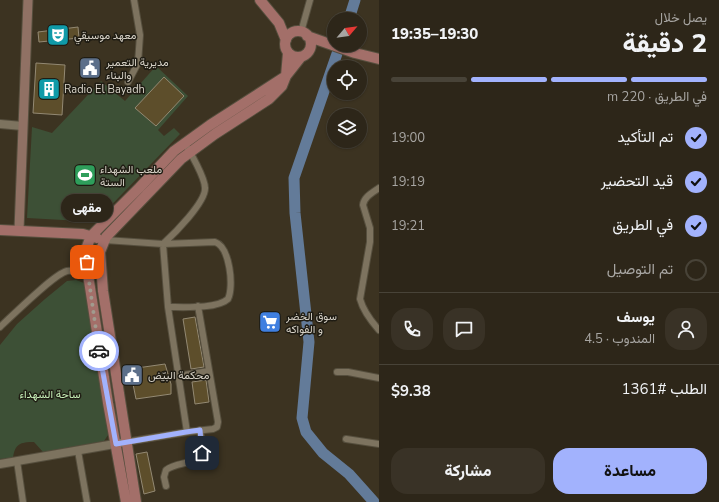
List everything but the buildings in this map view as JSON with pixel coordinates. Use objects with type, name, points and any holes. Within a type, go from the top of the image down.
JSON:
[{"type":"main road","points":[[18,230],[28,0]]},
{"type":"main road","points":[[136,502],[103,291],[100,252],[105,240],[181,159],[269,99],[282,86],[286,76],[301,57],[307,53],[310,48],[310,42],[279,23],[260,0]]},
{"type":"main road","points":[[297,35],[379,59]]},
{"type":"main road","points":[[286,76],[288,53],[286,48],[297,35]]},
{"type":"main road","points":[[310,48],[324,43]]},
{"type":"main road","points":[[288,53],[293,56],[301,57]]},
{"type":"main road","points":[[126,502],[108,403],[88,275],[86,249],[91,236],[174,151],[210,125],[286,76]]},
{"type":"main road","points":[[0,230],[91,236],[105,240]]},
{"type":"main road","points":[[108,403],[120,402]]},
{"type":"street","points":[[128,82],[138,63],[140,35],[134,0]]},
{"type":"street","points":[[297,35],[310,0]]},
{"type":"street","points":[[0,124],[22,126]]},
{"type":"street","points":[[184,143],[190,152],[204,182],[205,190],[201,200],[194,210],[163,244],[168,307],[186,432]]},
{"type":"street","points":[[379,188],[368,196],[363,202],[370,228],[370,242],[360,298],[370,319],[379,330]]},
{"type":"street","points":[[105,240],[163,244],[219,243],[229,266],[232,288],[226,302],[198,306],[168,307]]},
{"type":"street","points":[[0,327],[61,273],[76,271],[88,275]]},
{"type":"street","points":[[0,464],[186,432],[214,429],[218,425],[218,422],[198,306]]},
{"type":"street","points":[[178,376],[209,371]]},
{"type":"street","points":[[337,372],[348,372],[379,378]]},
{"type":"street","points":[[166,486],[164,477],[166,470],[173,466],[192,461],[201,456],[203,450],[200,430]]},
{"type":"street","points":[[346,440],[379,444]]},
{"type":"street","points":[[78,451],[87,502]]},
{"type":"street","points":[[17,461],[23,502]]},
{"type":"green space","name":"ملعب الشهداء الستة","points":[[156,66],[188,96],[158,130],[164,136],[174,128],[180,134],[95,222],[89,214],[81,221],[27,218],[32,127],[52,133],[101,81],[125,101]]},
{"type":"green space","name":"ساحة الشهداء","points":[[76,280],[84,283],[87,293],[108,435],[104,441],[43,452],[34,442],[22,443],[15,450],[13,458],[0,459],[0,345],[17,324],[45,299],[67,281]]},
{"type":"waterway","points":[[351,12],[355,0]]},
{"type":"waterway","points":[[338,52],[294,178],[295,213],[309,342],[302,418],[306,432],[323,453],[349,474],[374,502]]},
{"type":"way so far","points":[[87,262],[99,351]]},
{"type":"place","name":"معهد موسيقي","points":[[58,35]]},
{"type":"place","name":"مديرية التعمير والبناء","points":[[90,68]]},
{"type":"place","name":"Radio El Bayadh","points":[[49,89]]},
{"type":"place","name":"ملعب الشهداء الستة","points":[[85,175]]},
{"type":"place","name":"مقهى","points":[[87,262]]},
{"type":"place","name":"سوق الخضر و الفواكه","points":[[270,322]]},
{"type":"place","name":"محكمة البيّض","points":[[132,375]]},
{"type":"route","points":[[99,351],[116,444],[200,430],[203,450],[202,453]]}]
